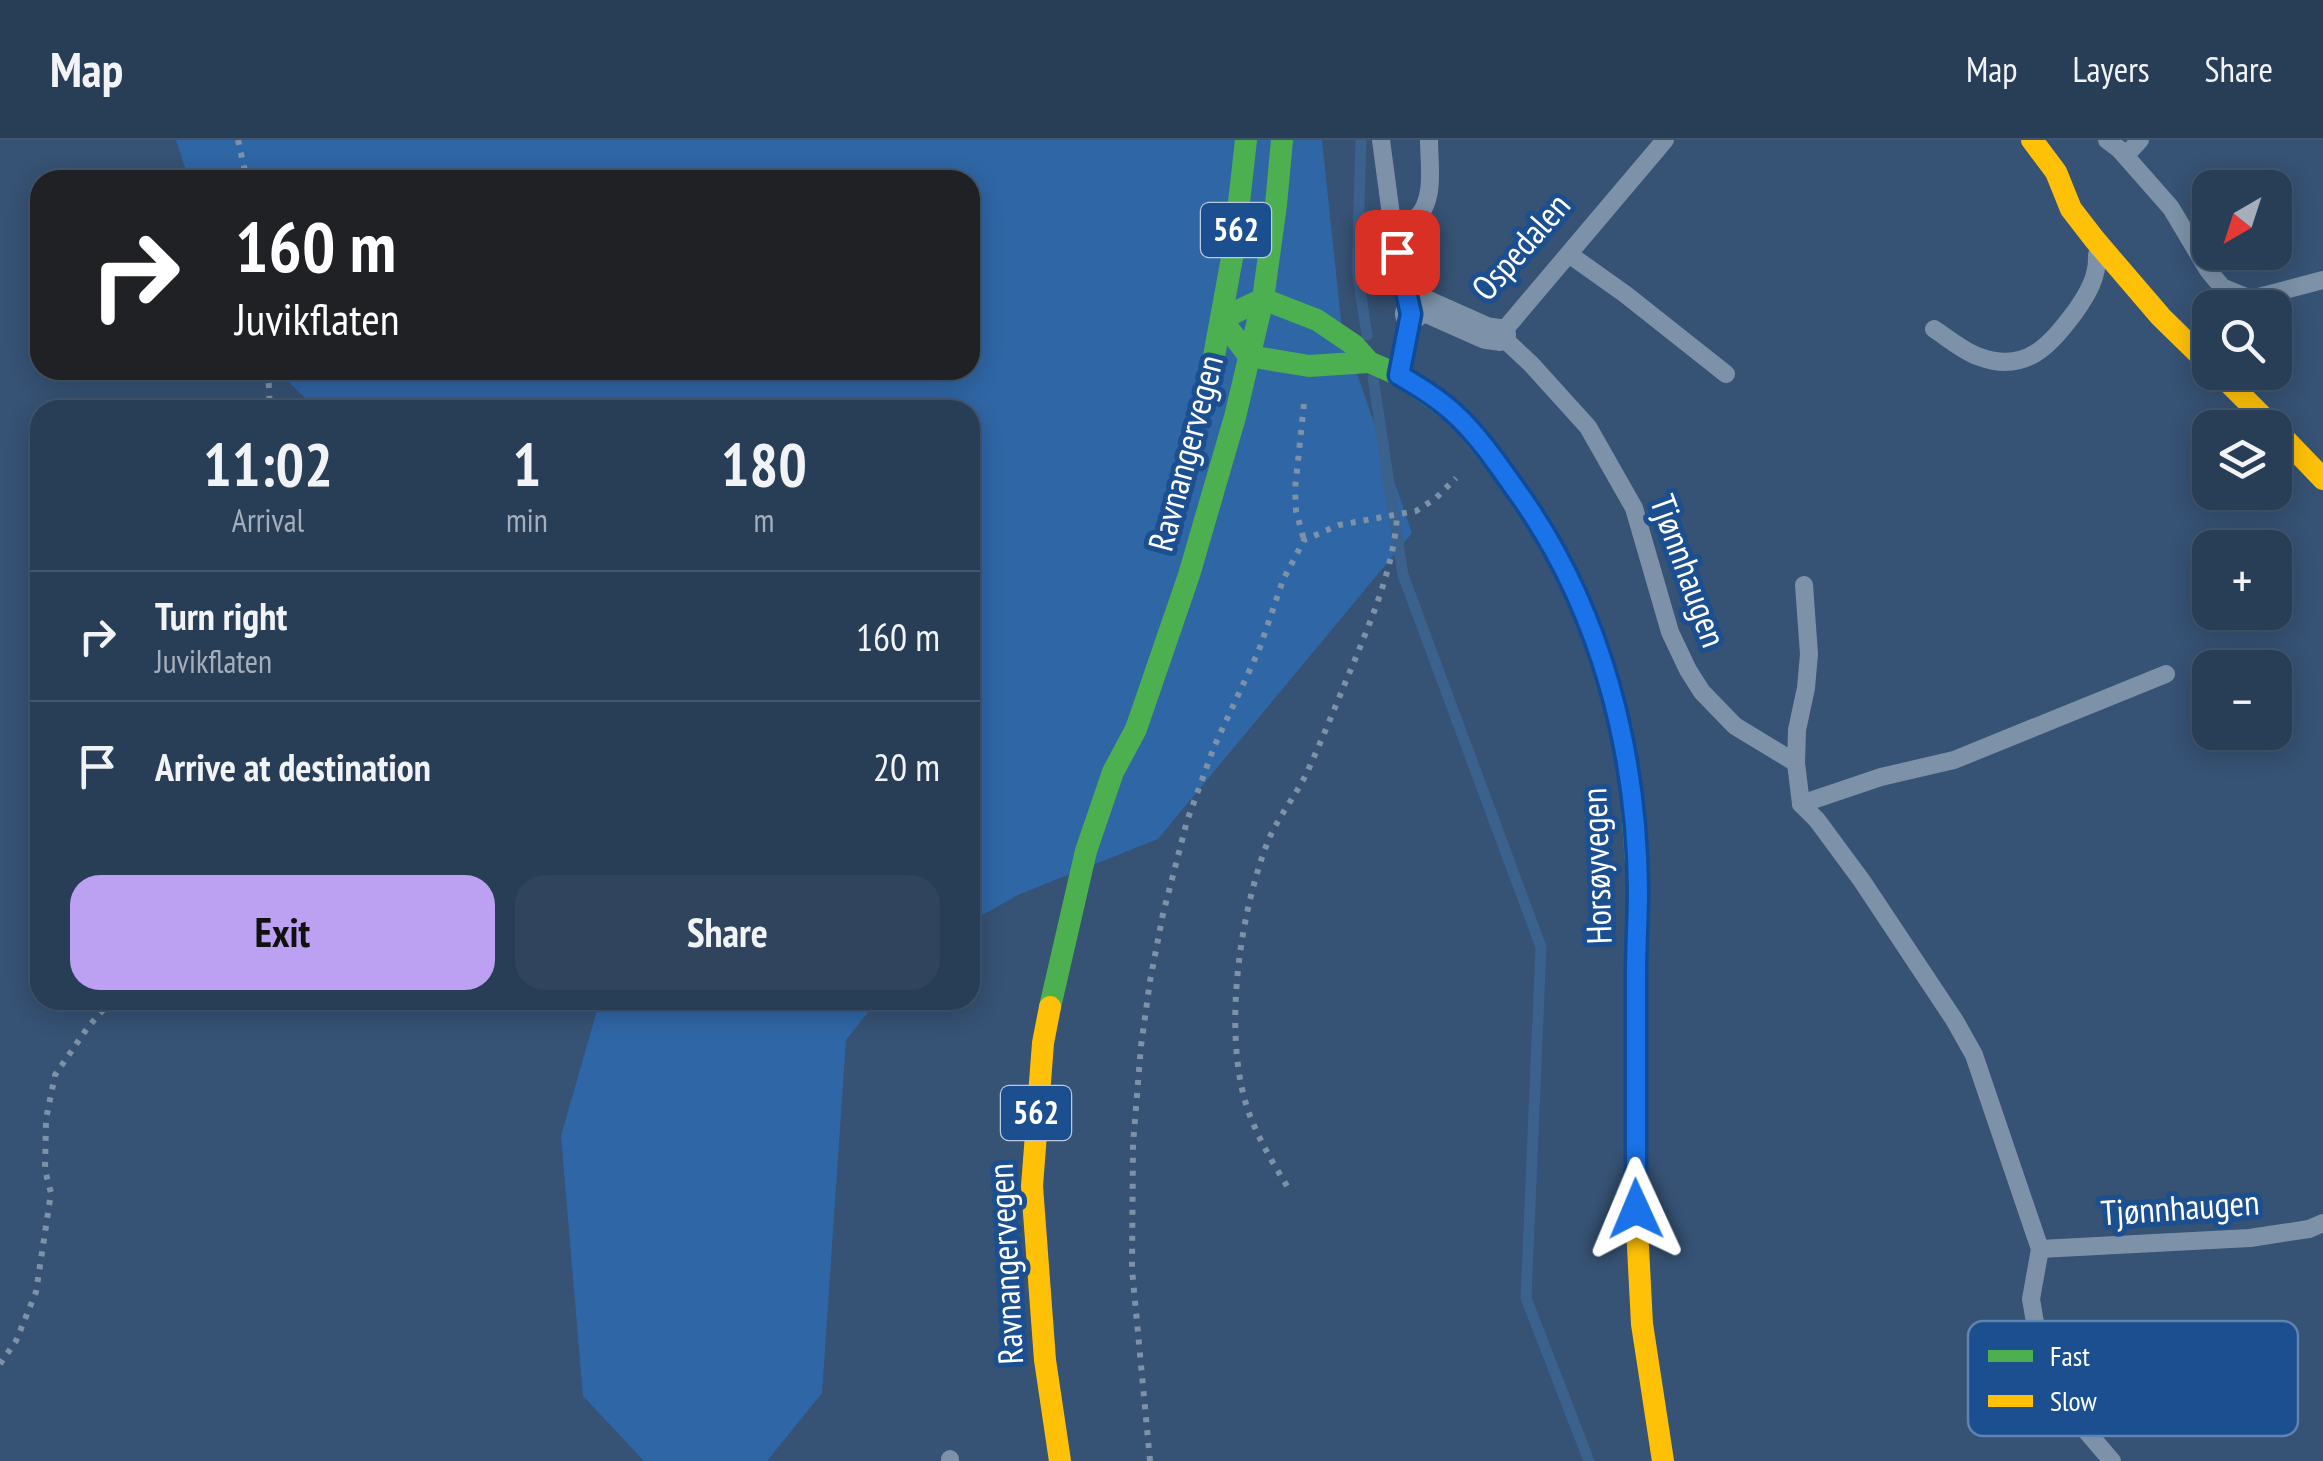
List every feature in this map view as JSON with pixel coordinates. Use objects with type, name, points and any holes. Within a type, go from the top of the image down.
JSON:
[{"type":"main road","name":"Ravnangervegen","points":[[1204,407],[1234,248],[1246,140]]},
{"type":"main road","name":"Ravnangervegen","points":[[1060,1461],[1045,1360],[1032,1186],[1042,1043],[1086,851],[1113,772],[1136,728],[1220,472],[1262,300],[1282,140]]},
{"type":"main road","points":[[2032,140],[2056,172],[2072,208],[2095,240],[2192,347]]},
{"type":"main road","points":[[1249,356],[1220,319],[1262,300]]},
{"type":"main road","name":"Horsøyvegen","points":[[1262,300],[1317,320],[1354,345],[1369,362],[1399,375],[1457,415],[1531,511],[1576,591],[1609,684],[1630,779],[1638,891],[1636,1147],[1642,1324],[1663,1461]]},
{"type":"main road","name":"Horsøyvegen","points":[[1249,356],[1310,366],[1369,362]]},
{"type":"main road","points":[[2236,390],[2256,410]]},
{"type":"main road","points":[[2292,447],[2323,480]]},
{"type":"main road","name":"Ravnangervegen","points":[[1113,772],[1119,721],[1134,666]]},
{"type":"street","name":"Ospedalen","points":[[1411,314],[1423,305],[1486,333],[1500,335]]},
{"type":"lane","points":[[1381,140],[1392,230],[1411,314],[1399,375]]},
{"type":"lane","points":[[1392,230],[1414,220],[1422,211],[1428,196],[1429,140]]},
{"type":"lane","name":"Ospedalen","points":[[1500,335],[1665,140]]},
{"type":"lane","points":[[2113,145],[2129,152],[2140,140]]},
{"type":"lane","points":[[2113,145],[2172,208],[2222,287],[2251,299],[2323,280]]},
{"type":"lane","points":[[1934,328],[1979,357],[2025,360],[2042,351],[2085,298],[2098,264],[2095,240]]},
{"type":"lane","points":[[1570,255],[1726,374]]},
{"type":"lane","name":"Tjønnhaugen","points":[[1500,335],[1588,427],[1634,508],[1670,632],[1702,692],[1735,726],[1796,764]]},
{"type":"lane","points":[[1804,585],[1809,654],[1797,730],[1801,804],[1862,882],[1974,1055],[2040,1249],[2031,1299],[2036,1321]]},
{"type":"lane","points":[[1801,804],[1882,777],[1954,760],[2166,674]]},
{"type":"lane","name":"Tjønnhaugen","points":[[2040,1249],[2250,1238],[2308,1230],[2323,1223]]},
{"type":"lane","points":[[2090,1436],[2112,1461]]},
{"type":"path","points":[[238,140],[245,170]]},
{"type":"path","points":[[1150,1461],[1136,1324],[1132,1216],[1133,1144],[1150,981],[1187,820],[1214,747],[1260,650],[1284,580],[1304,540],[1295,489],[1306,388]]},
{"type":"path","points":[[1304,540],[1339,526],[1416,511],[1436,498],[1482,446]]},
{"type":"path","points":[[1288,1186],[1267,1153],[1246,1104],[1235,1046],[1238,973],[1251,890],[1270,837],[1308,770],[1370,623],[1396,544],[1397,516]]},
{"type":"path","points":[[0,1364],[16,1341],[36,1292],[50,1192],[46,1119],[55,1075],[103,1010]]},
{"type":"shaded area","points":[[176,140],[1322,140],[1342,330],[1412,533],[1158,839],[1020,894],[980,916],[980,400],[307,400],[287,380],[980,380],[980,170],[186,170]]},
{"type":"shaded area","points":[[597,1010],[870,1010],[846,1040],[822,1393],[767,1461],[644,1461],[583,1396],[561,1136]]},
{"type":"waterway","points":[[1361,140],[1357,270],[1367,335]]},
{"type":"waterway","points":[[1373,378],[1403,575],[1541,947],[1526,1298],[1589,1461]]},
{"type":"traffic: fast","points":[[1210,378],[1234,247],[1246,140]]},
{"type":"traffic: fast","points":[[1050,1007],[1086,851],[1113,772],[1136,729],[1189,575],[1235,417],[1263,299],[1282,140]]},
{"type":"traffic: fast","points":[[1369,362],[1309,366],[1249,356],[1221,319],[1263,299],[1317,320],[1354,345],[1369,362],[1399,375],[1457,415],[1508,478],[1552,546],[1576,591],[1622,731],[1630,779],[1638,891],[1635,987]]},
{"type":"traffic: slow","points":[[2032,140],[2056,172],[2071,209],[2161,317],[2192,347]]},
{"type":"traffic: slow","points":[[2236,390],[2256,410]]},
{"type":"traffic: slow","points":[[2292,447],[2323,479]]},
{"type":"traffic: slow","points":[[1635,987],[1636,1209],[1642,1324],[1663,1461]]},
{"type":"traffic: slow","points":[[1050,1007],[1043,1043],[1032,1186],[1045,1360],[1060,1461]]},
{"type":"route","points":[[1397,252],[1411,314],[1399,375],[1457,415],[1531,511],[1576,591],[1622,731],[1630,779],[1638,891],[1636,1209]]}]
